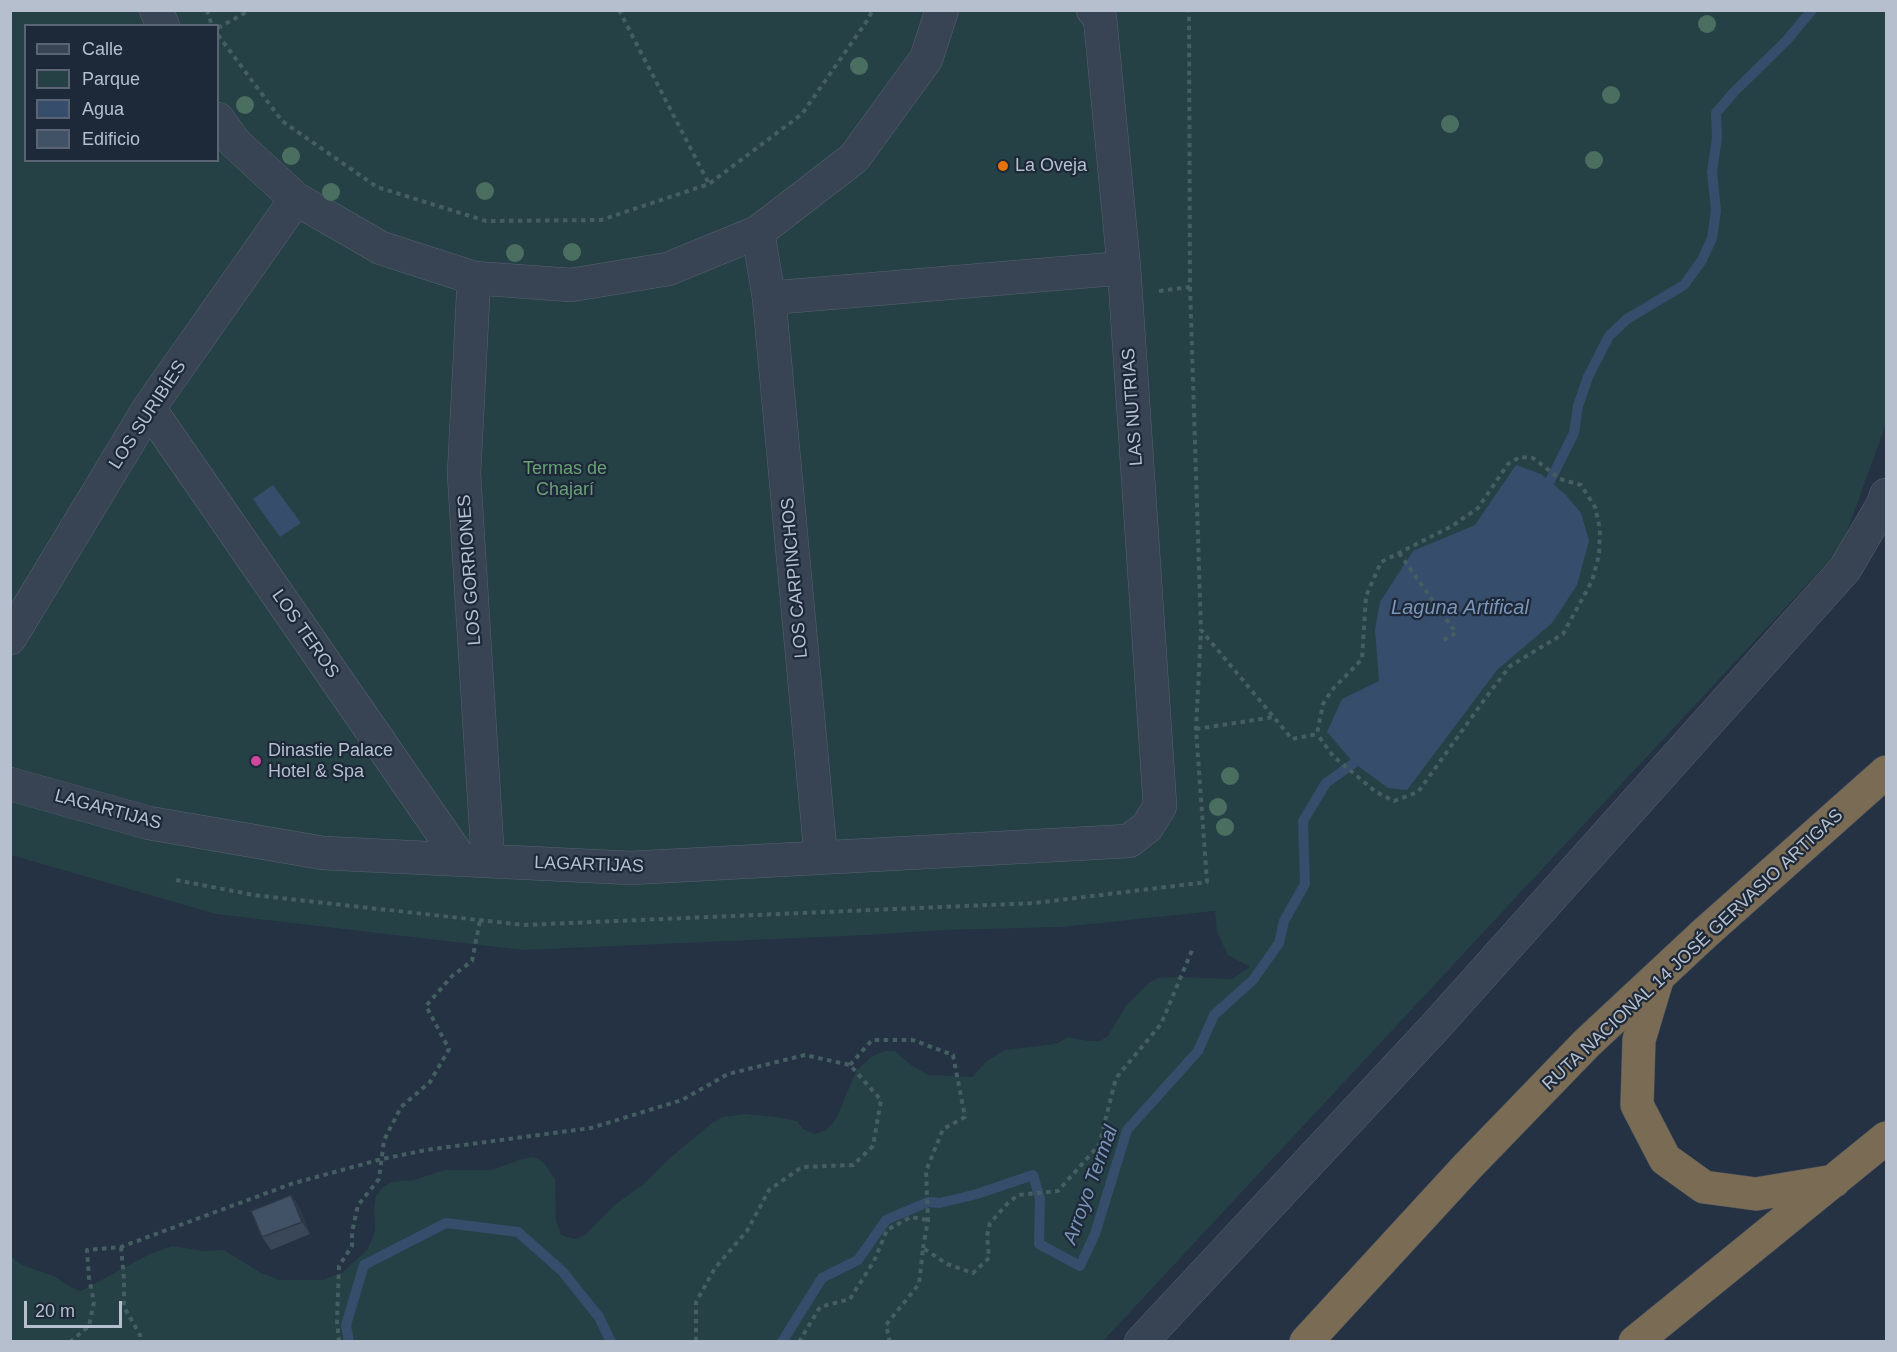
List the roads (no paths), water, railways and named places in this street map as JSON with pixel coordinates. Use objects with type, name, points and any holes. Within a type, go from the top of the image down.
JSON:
[{"type":"highway","name":"RUTA NACIONAL 14 JOSÉ GERVASIO ARTIGAS","points":[[1306,1341],[1475,1159],[1587,1043],[1887,772]]},
{"type":"highway","points":[[1657,978],[1639,1040],[1637,1104],[1665,1160],[1704,1187],[1756,1194],[1834,1181]]},
{"type":"highway","points":[[1635,1341],[1887,1138]]},
{"type":"street","points":[[156,10],[162,24]]},
{"type":"street","points":[[219,120],[235,143],[296,199],[381,248],[474,278],[571,285],[668,269],[758,232],[854,158],[926,59],[942,10]]},
{"type":"street","name":"LAS NUTRIAS","points":[[1093,10],[1100,18],[1124,281],[1160,807]]},
{"type":"street","name":"LOS SURIBÍES","points":[[10,638],[149,408],[296,199]]},
{"type":"street","name":"LOS CARPINCHOS","points":[[758,232],[769,298],[821,858]]},
{"type":"street","name":"LOS GORRIONES","points":[[474,278],[464,474],[474,861]]},
{"type":"street","points":[[769,298],[1124,281]]},
{"type":"street","name":"LOS TEROS","points":[[149,408],[474,861]]},
{"type":"street","points":[[1141,1341],[1435,1027],[1845,569],[1887,495]]},
{"type":"street","name":"LAGARTIJAS","points":[[10,784],[149,823],[311,851],[631,868],[1129,841],[1147,826],[1160,807]]},
{"type":"water","name":"Laguna Artifical","points":[[1516,465],[1541,474],[1565,494],[1581,513],[1589,541],[1577,585],[1552,623],[1497,670],[1407,790],[1388,788],[1354,763],[1327,732],[1342,699],[1379,681],[1375,630],[1380,602],[1413,551],[1475,525]]},
{"type":"water","points":[[273,485],[301,523],[280,537],[253,499]]},
{"type":"waterway","name":"Arroyo Termal","points":[[1550,481],[1574,433],[1578,406],[1588,377],[1609,336],[1627,319],[1684,285],[1702,260],[1712,238],[1716,211],[1712,172],[1717,138],[1716,113],[1787,40],[1812,10]]},
{"type":"waterway","name":"Arroyo Termal","points":[[782,1342],[822,1278],[858,1260],[886,1220],[928,1202],[940,1203],[977,1194],[1033,1175],[1040,1199],[1039,1244],[1080,1266],[1095,1234],[1127,1130],[1198,1051],[1214,1015],[1253,980],[1279,943],[1284,921],[1305,884],[1303,821],[1326,783],[1354,763]]},
{"type":"waterway","name":"Arroyo Termal","points":[[349,1342],[346,1325],[364,1265],[446,1223],[518,1232],[562,1271],[599,1317],[611,1342]]},
{"type":"place","name":"La Oveja","points":[[1003,166]]},
{"type":"place","name":"Dinastie Palace Hotel & Spa","points":[[256,761]]},
{"type":"park label","name":"Termas de Chajarí","points":[[565,479]]}]
